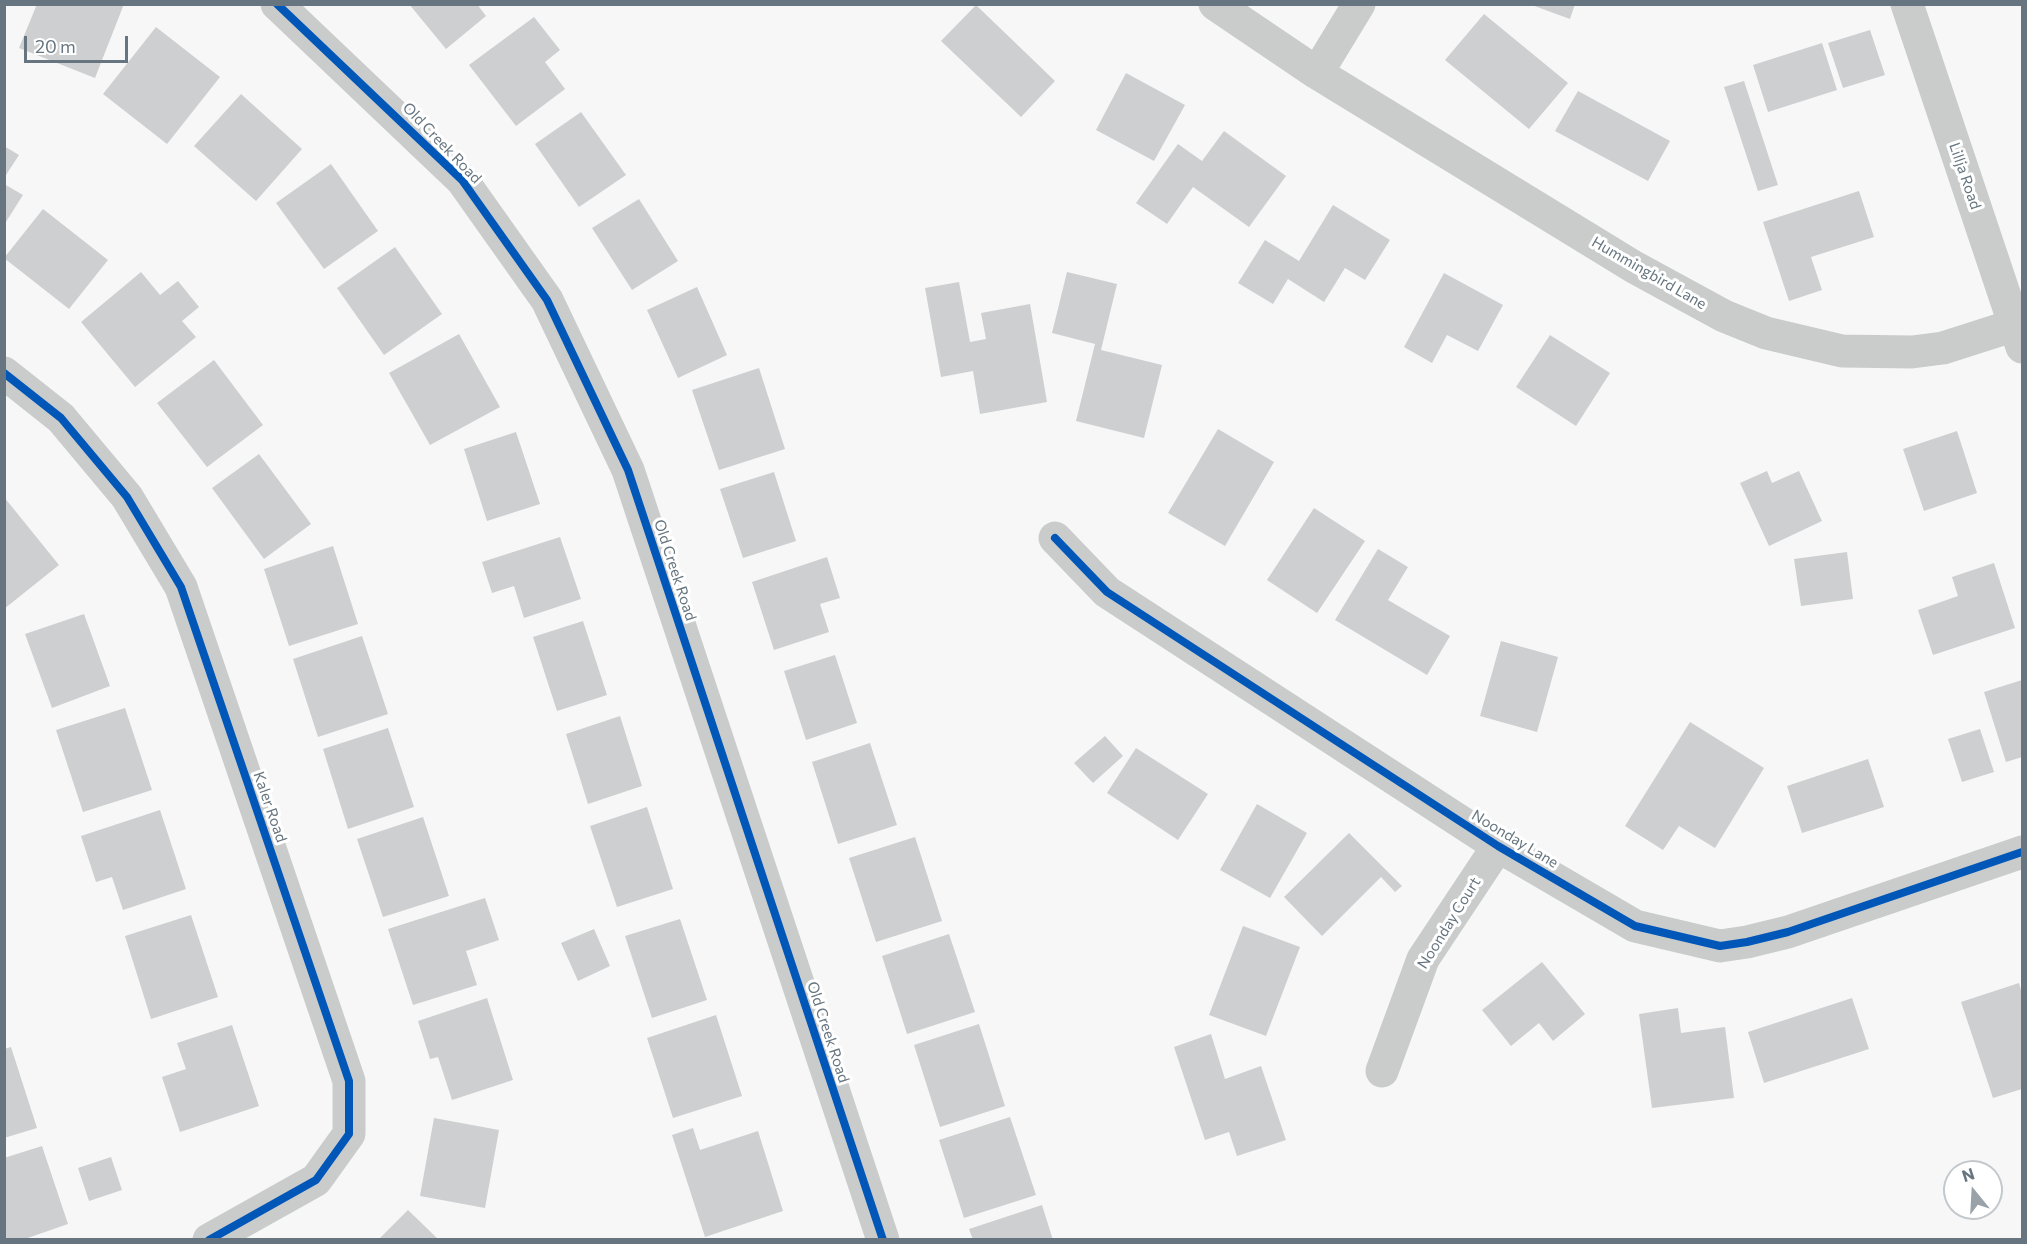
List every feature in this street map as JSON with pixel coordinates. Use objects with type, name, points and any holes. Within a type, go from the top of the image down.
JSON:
[{"type":"street","name":"Old Creek Road","points":[[277,4],[462,180],[547,300],[628,470],[883,1239]]},
{"type":"street","name":"Hummingbird Lane","points":[[1215,4],[1317,73],[1634,267],[1724,316],[1766,333],[1842,351],[1912,352],[2019,336]]},
{"type":"street","points":[[1317,73],[1359,4]]},
{"type":"street","name":"Lillja Road","points":[[1907,4],[2019,336]]},
{"type":"street","name":"Kaler Road","points":[[4,373],[61,418],[127,497],[181,587],[349,1081],[349,1134],[316,1180],[209,1239]]},
{"type":"street","name":"Noonday Lane","points":[[1055,538],[1107,592],[1498,846],[1635,926],[1720,946],[1788,932],[2022,852]]},
{"type":"street","name":"Noonday Court","points":[[1382,1071],[1423,959],[1498,846]]},
{"type":"building","points":[[37,4],[124,4],[95,78],[19,48]]},
{"type":"building","points":[[409,4],[477,4],[486,16],[446,49]]},
{"type":"building","points":[[1529,4],[1575,4],[1570,19]]},
{"type":"building","points":[[976,5],[1055,81],[1021,117],[941,41]]},
{"type":"building","points":[[1484,14],[1568,83],[1529,129],[1445,60]]},
{"type":"building","points":[[534,17],[560,50],[545,62],[565,89],[516,126],[469,65]]},
{"type":"building","points":[[156,27],[220,77],[167,144],[103,94]]},
{"type":"building","points":[[1870,30],[1885,75],[1843,88],[1828,43]]},
{"type":"building","points":[[1822,43],[1837,90],[1768,112],[1753,65]]},
{"type":"building","points":[[1126,73],[1185,105],[1154,161],[1096,130]]},
{"type":"building","points":[[1744,81],[1778,185],[1758,191],[1724,87]]},
{"type":"building","points":[[1578,91],[1670,141],[1648,181],[1555,131]]},
{"type":"building","points":[[241,94],[302,149],[256,201],[194,146]]},
{"type":"building","points":[[581,112],[626,175],[579,207],[535,144]]},
{"type":"building","points":[[1224,131],[1286,176],[1249,227],[1193,187],[1167,224],[1136,203],[1178,144],[1202,161]]},
{"type":"building","points":[[4,146],[19,155],[4,178]]},
{"type":"building","points":[[331,164],[378,231],[324,269],[276,203]]},
{"type":"building","points":[[4,184],[23,195],[4,225]]},
{"type":"building","points":[[1859,191],[1874,237],[1811,257],[1822,290],[1789,301],[1763,222]]},
{"type":"building","points":[[639,199],[678,261],[632,290],[592,228]]},
{"type":"building","points":[[1333,205],[1390,240],[1365,280],[1345,268],[1324,302],[1288,279],[1273,304],[1238,283],[1265,240],[1299,261]]},
{"type":"building","points":[[43,209],[108,260],[69,309],[4,258]]},
{"type":"building","points":[[395,247],[442,314],[384,355],[337,288]]},
{"type":"building","points":[[141,272],[160,295],[178,281],[199,307],[182,321],[196,337],[135,387],[81,322]]},
{"type":"building","points":[[1067,272],[1117,284],[1101,350],[1162,365],[1144,438],[1076,421],[1095,344],[1052,333]]},
{"type":"building","points":[[1444,273],[1503,305],[1478,351],[1447,335],[1432,363],[1404,347]]},
{"type":"building","points":[[959,282],[970,342],[986,339],[981,313],[1030,304],[1047,402],[980,414],[973,371],[941,377],[925,288]]},
{"type":"building","points":[[697,287],[727,355],[678,378],[647,310]]},
{"type":"building","points":[[459,334],[500,407],[430,445],[389,373]]},
{"type":"building","points":[[1550,335],[1610,373],[1576,426],[1516,387]]},
{"type":"building","points":[[214,360],[263,425],[207,467],[157,403]]},
{"type":"building","points":[[759,368],[785,449],[719,470],[692,390]]},
{"type":"building","points":[[1218,429],[1274,462],[1225,546],[1168,513]]},
{"type":"building","points":[[1957,431],[1977,493],[1924,511],[1903,449]]},
{"type":"building","points":[[516,432],[540,504],[487,521],[464,449]]},
{"type":"building","points":[[259,454],[311,524],[264,559],[212,488]]},
{"type":"building","points":[[1767,471],[1772,483],[1799,471],[1822,521],[1769,546],[1740,483]]},
{"type":"building","points":[[774,472],[796,541],[743,558],[720,489]]},
{"type":"building","points":[[4,497],[59,565],[4,609]]},
{"type":"building","points":[[1314,508],[1365,541],[1317,613],[1267,580]]},
{"type":"building","points":[[560,537],[581,599],[524,618],[514,586],[492,593],[482,562]]},
{"type":"building","points":[[333,546],[358,624],[289,646],[264,569]]},
{"type":"building","points":[[1378,549],[1408,567],[1388,600],[1450,636],[1427,675],[1335,620]]},
{"type":"building","points":[[1847,552],[1853,599],[1801,606],[1794,559]]},
{"type":"building","points":[[827,557],[840,598],[820,604],[829,632],[774,650],[752,582]]},
{"type":"building","points":[[1994,563],[2015,628],[1933,655],[1918,610],[1958,596],[1952,577]]},
{"type":"building","points":[[84,614],[110,686],[52,708],[25,634]]},
{"type":"building","points":[[583,621],[607,695],[557,711],[533,637]]},
{"type":"building","points":[[362,636],[388,714],[318,737],[293,659]]},
{"type":"building","points":[[1501,641],[1558,657],[1537,732],[1480,716]]},
{"type":"building","points":[[835,655],[857,723],[806,740],[784,671]]},
{"type":"building","points":[[2022,680],[2022,757],[2006,762],[1984,692]]},
{"type":"building","points":[[125,708],[152,790],[83,812],[56,730]]},
{"type":"building","points":[[620,716],[642,786],[588,804],[566,734]]},
{"type":"building","points":[[1690,722],[1764,768],[1715,848],[1679,826],[1663,850],[1625,826]]},
{"type":"building","points":[[388,728],[414,807],[348,829],[323,749]]},
{"type":"building","points":[[1980,729],[1994,772],[1962,782],[1948,739]]},
{"type":"building","points":[[1105,736],[1123,756],[1093,783],[1074,763]]},
{"type":"building","points":[[870,743],[897,825],[838,844],[812,762]]},
{"type":"building","points":[[1136,748],[1208,794],[1178,840],[1107,793]]},
{"type":"building","points":[[1868,759],[1884,807],[1802,833],[1787,786]]},
{"type":"building","points":[[1257,804],[1307,833],[1270,898],[1220,870]]},
{"type":"building","points":[[647,807],[673,889],[617,907],[590,826]]},
{"type":"building","points":[[160,810],[186,889],[123,910],[112,877],[96,882],[81,836]]},
{"type":"building","points":[[423,817],[449,896],[383,917],[357,839]]},
{"type":"building","points":[[1349,833],[1402,886],[1395,892],[1381,877],[1322,936],[1284,897]]},
{"type":"building","points":[[915,837],[942,921],[876,942],[849,858]]},
{"type":"building","points":[[485,898],[499,940],[466,951],[477,985],[413,1005],[388,929]]},
{"type":"building","points":[[191,915],[218,997],[151,1019],[125,936]]},
{"type":"building","points":[[680,919],[707,1000],[652,1018],[625,936]]},
{"type":"building","points":[[1243,926],[1300,947],[1266,1036],[1209,1015]]},
{"type":"building","points":[[594,929],[610,966],[578,981],[561,943]]},
{"type":"building","points":[[949,934],[975,1012],[907,1034],[882,956]]},
{"type":"building","points":[[1542,962],[1585,1014],[1553,1041],[1539,1023],[1511,1046],[1482,1010]]},
{"type":"building","points":[[2019,983],[2022,994],[2022,1089],[1993,1098],[1961,1002]]},
{"type":"building","points":[[487,998],[513,1080],[452,1100],[438,1057],[430,1059],[418,1021]]},
{"type":"building","points":[[1852,998],[1869,1049],[1764,1083],[1748,1032]]},
{"type":"building","points":[[1678,1008],[1681,1033],[1725,1027],[1734,1098],[1652,1108],[1639,1014]]},
{"type":"building","points":[[716,1015],[742,1096],[673,1118],[647,1038]]},
{"type":"building","points":[[979,1024],[1005,1106],[940,1127],[914,1045]]},
{"type":"building","points":[[232,1025],[259,1106],[180,1132],[162,1077],[186,1069],[177,1043]]},
{"type":"building","points":[[1211,1034],[1225,1079],[1261,1066],[1286,1140],[1237,1156],[1229,1132],[1205,1140],[1174,1047]]},
{"type":"building","points":[[11,1047],[37,1128],[4,1138],[4,1049]]},
{"type":"building","points":[[1010,1117],[1036,1195],[964,1218],[939,1140]]},
{"type":"building","points":[[434,1118],[499,1130],[485,1208],[420,1196]]},
{"type":"building","points":[[693,1128],[700,1150],[758,1131],[783,1211],[705,1237],[672,1135]]},
{"type":"building","points":[[42,1146],[68,1224],[22,1240],[7,1240],[4,1232],[4,1158]]},
{"type":"building","points":[[111,1157],[122,1190],[89,1201],[78,1168]]},
{"type":"building","points":[[1042,1205],[1053,1240],[973,1240],[969,1229]]},
{"type":"building","points":[[408,1210],[439,1240],[378,1240]]},
{"type":"cycle path","points":[[277,4],[462,180],[547,300],[628,470],[883,1240]]},
{"type":"cycle path","points":[[4,373],[61,418],[127,497],[181,587],[349,1081],[349,1134],[316,1180],[209,1240]]},
{"type":"cycle path","points":[[1055,538],[1107,592],[1498,846],[1635,926],[1720,946],[1747,942],[1788,932],[2022,852]]}]
